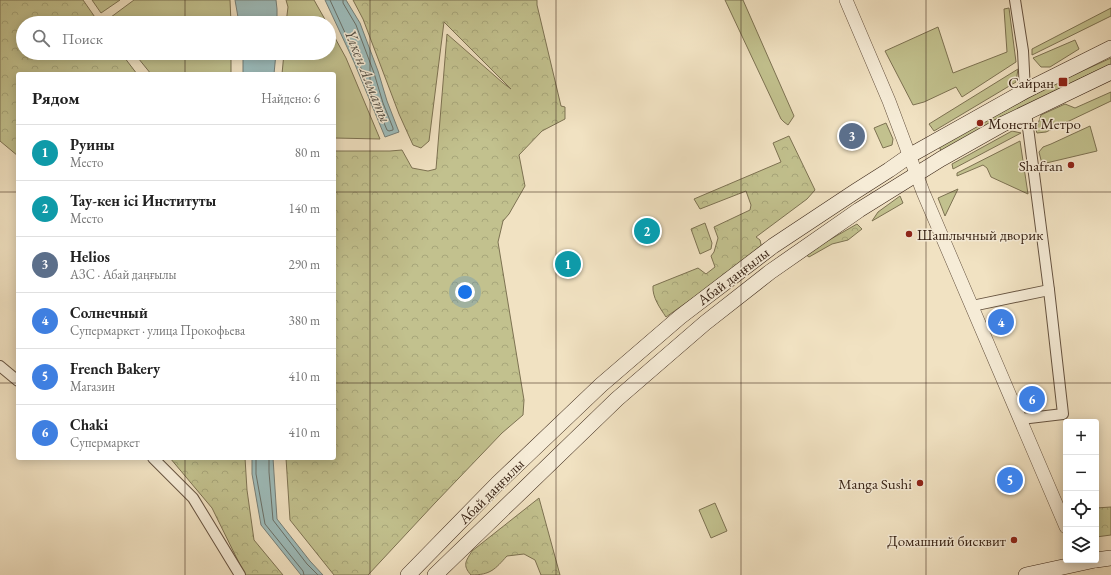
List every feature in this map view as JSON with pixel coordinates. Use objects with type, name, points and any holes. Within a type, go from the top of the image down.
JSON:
[{"type":"main road","name":"Абай даңғылы","points":[[408,575],[497,484],[601,385],[668,327],[773,246],[909,156],[1025,91],[1111,48]]},
{"type":"main road","name":"Абай даңғылы","points":[[435,575],[617,399],[705,323],[770,272],[852,214],[955,151],[1026,112],[1111,72]]},
{"type":"main road","points":[[1099,560],[1111,558]]},
{"type":"main road","points":[[1026,575],[1079,563]]},
{"type":"street","points":[[846,0],[889,101],[916,175],[1063,520]]},
{"type":"street","points":[[1015,0],[1023,51],[1025,91]]},
{"type":"street","points":[[1021,419],[1063,414],[1026,112]]},
{"type":"street","points":[[972,306],[1049,290]]},
{"type":"street","points":[[0,366],[16,379]]},
{"type":"street","points":[[155,460],[193,498],[240,575]]},
{"type":"green space","points":[[0,0],[83,0],[94,16],[16,16],[16,60],[126,60],[135,72],[16,72],[16,154],[0,141]]},
{"type":"green space","points":[[92,0],[120,0],[101,13]]},
{"type":"green space","points":[[134,0],[230,0],[231,16],[112,16]]},
{"type":"green space","points":[[286,0],[314,0],[323,16],[287,16],[288,7]]},
{"type":"green space","points":[[353,0],[537,0],[561,106],[565,107],[565,119],[542,131],[519,155],[525,186],[509,214],[503,221],[498,242],[524,400],[523,415],[502,433],[368,575],[334,575],[290,520],[286,460],[336,460],[336,151],[402,150],[412,168],[428,171],[436,169],[447,34],[511,89],[444,22],[429,141],[421,148],[413,145],[399,114],[363,19]]},
{"type":"green space","points":[[725,0],[743,0],[794,116],[788,125],[781,119]]},
{"type":"green space","points":[[1009,8],[1016,62],[962,97],[956,87],[924,102],[913,105],[885,51],[938,27],[953,73],[1007,52],[1004,9]]},
{"type":"green space","points":[[1111,8],[1111,16],[1032,55],[1032,49]]},
{"type":"green space","points":[[336,40],[346,58],[380,139],[336,138],[336,72],[282,72],[283,60],[336,60]]},
{"type":"green space","points":[[1075,40],[1079,49],[1050,67],[1041,67],[1033,58]]},
{"type":"green space","points":[[1111,58],[1111,64],[1025,106],[941,151],[939,146],[1056,83]]},
{"type":"green space","points":[[140,60],[231,60],[231,72],[149,72]]},
{"type":"green space","points":[[1018,69],[1016,82],[934,131],[929,124]]},
{"type":"green space","points":[[1111,92],[1111,101],[1046,132],[1037,133],[1036,130],[1041,115],[1065,104],[1075,108]]},
{"type":"green space","points":[[886,123],[893,139],[892,145],[883,148],[874,128]]},
{"type":"green space","points":[[1090,126],[1097,151],[1042,164],[1039,152],[1043,147]]},
{"type":"green space","points":[[1012,131],[1021,133],[953,169],[952,164]]},
{"type":"green space","points":[[789,136],[815,190],[807,199],[756,237],[760,240],[762,249],[666,317],[655,298],[653,286],[698,268],[706,274],[715,267],[711,256],[714,252],[718,238],[714,227],[750,210],[751,205],[746,191],[700,209],[694,199],[781,162],[773,143]]},
{"type":"green space","points":[[1020,141],[1028,194],[991,177],[987,168],[983,165],[957,176],[957,173]]},
{"type":"green space","points":[[958,189],[945,216],[938,198]]},
{"type":"green space","points":[[900,196],[903,203],[872,221],[878,212]]},
{"type":"green space","points":[[705,223],[712,243],[711,249],[700,254],[691,229]]},
{"type":"green space","points":[[857,224],[862,229],[848,240],[832,244],[809,257],[805,254]]},
{"type":"green space","points":[[172,460],[245,460],[247,490],[254,540],[283,575],[245,575],[212,508]]},
{"type":"green space","points":[[539,498],[560,575],[541,575],[535,560],[524,554],[507,556],[492,570],[483,574],[471,575],[468,572],[466,563],[472,551]]},
{"type":"green space","points":[[715,503],[727,531],[711,538],[699,510]]},
{"type":"green space","points":[[1111,507],[1111,535],[1099,537],[1099,508]]},
{"type":"water","points":[[235,0],[276,0],[277,16],[238,16]]},
{"type":"water","name":"Үлкен Алматы","points":[[325,0],[346,0],[360,23],[399,132],[385,137],[354,62],[336,24],[336,16],[332,16]]},
{"type":"water","points":[[243,60],[275,60],[274,72],[243,72]]},
{"type":"water","points":[[252,460],[273,460],[277,519],[323,575],[301,575],[261,525],[252,474]]},
{"type":"place","name":"Сайран","points":[[1063,82]]},
{"type":"place","name":"Монеты Метро","points":[[980,123]]},
{"type":"place","name":"Helios","points":[[852,136]]},
{"type":"place","name":"Shafran","points":[[1071,165]]},
{"type":"place","name":"Тау-кен ісі Институты","points":[[647,231]]},
{"type":"place","name":"Шашлычный дворик","points":[[909,234]]},
{"type":"place","name":"Руины","points":[[568,264]]},
{"type":"place","name":"Солнечный","points":[[1001,322]]},
{"type":"place","name":"Chaki","points":[[1032,399]]},
{"type":"place","name":"French Bakery","points":[[1010,480]]},
{"type":"place","name":"Manga Sushi","points":[[920,483]]},
{"type":"place","name":"Домашний бисквит","points":[[1014,540]]}]
